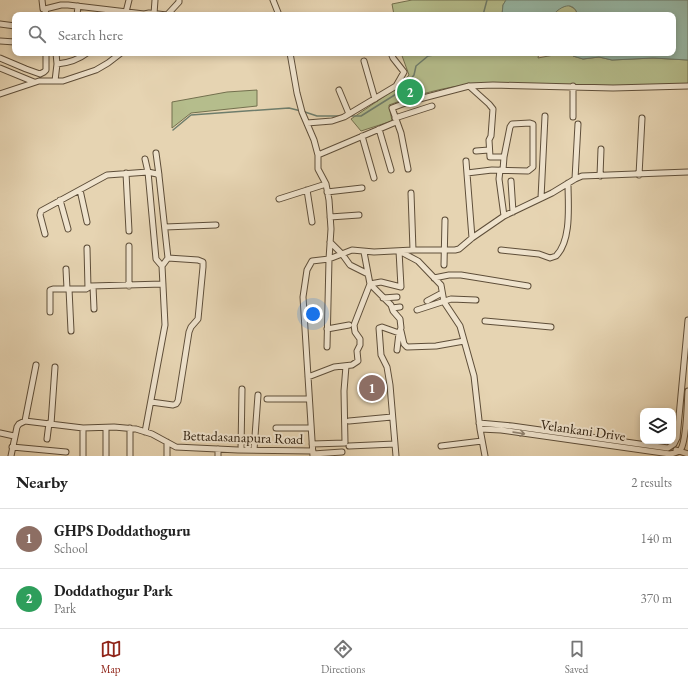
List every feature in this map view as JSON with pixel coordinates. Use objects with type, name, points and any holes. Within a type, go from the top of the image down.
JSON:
[{"type":"street","points":[[42,0],[43,9],[46,12],[61,5],[126,12],[128,0]]},
{"type":"street","points":[[154,12],[155,0]]},
{"type":"street","points":[[170,12],[179,2],[179,0]]},
{"type":"street","points":[[273,0],[278,12]]},
{"type":"street","points":[[77,12],[78,6]]},
{"type":"street","points":[[0,24],[12,26]]},
{"type":"street","points":[[0,41],[12,42]]},
{"type":"street","points":[[0,58],[26,70],[40,74],[46,70],[46,56]]},
{"type":"street","points":[[55,81],[56,56]]},
{"type":"street","points":[[57,64],[76,60],[83,56]]},
{"type":"street","points":[[0,94],[34,82],[63,81],[96,70],[117,56]]},
{"type":"street","points":[[290,56],[296,93],[318,155],[318,169],[326,184],[332,229],[329,251],[327,347]]},
{"type":"street","points":[[306,123],[332,121],[349,114],[396,86],[404,72],[393,56]]},
{"type":"street","points":[[364,61],[376,99]]},
{"type":"street","points":[[0,68],[34,82]]},
{"type":"street","points":[[40,74],[42,81]]},
{"type":"street","points":[[408,169],[401,133],[392,108],[408,102],[469,86],[573,86],[618,88],[688,86]]},
{"type":"street","points":[[469,86],[493,109],[492,136],[489,140],[490,157],[504,157]]},
{"type":"street","points":[[573,86],[573,117]]},
{"type":"street","points":[[340,90],[349,114]]},
{"type":"street","points":[[318,155],[379,129],[396,120],[432,106]]},
{"type":"street","points":[[541,198],[545,116]]},
{"type":"street","points":[[640,175],[642,118]]},
{"type":"street","points":[[467,173],[501,170],[528,170],[533,167],[533,124],[512,124],[510,127],[504,157],[501,170],[499,179],[504,216]]},
{"type":"street","points":[[574,179],[578,124]]},
{"type":"street","points":[[379,129],[391,170]]},
{"type":"street","points":[[362,136],[374,178]]},
{"type":"street","points":[[600,176],[601,149]]},
{"type":"street","points":[[476,151],[489,150]]},
{"type":"street","points":[[156,153],[168,258],[162,266]]},
{"type":"street","points":[[145,159],[148,172],[156,259],[162,266],[165,325],[145,432]]},
{"type":"street","points":[[466,161],[472,238]]},
{"type":"street","points":[[45,234],[40,213],[60,200],[107,175],[148,172],[159,176]]},
{"type":"street","points":[[313,453],[303,297],[307,270],[312,261],[329,259],[352,250],[364,252],[413,250],[444,251],[459,249],[504,216],[582,176],[688,172]]},
{"type":"street","points":[[126,173],[129,231]]},
{"type":"street","points":[[511,181],[513,212]]},
{"type":"street","points":[[501,250],[539,254],[550,258],[556,256],[562,246],[567,232],[568,183]]},
{"type":"street","points":[[278,200],[326,184]]},
{"type":"street","points":[[327,192],[362,188]]},
{"type":"street","points":[[80,190],[87,222]]},
{"type":"street","points":[[307,190],[312,222]]},
{"type":"street","points":[[412,193],[413,250]]},
{"type":"street","points":[[60,200],[68,228]]},
{"type":"street","points":[[330,217],[359,215]]},
{"type":"street","points":[[444,265],[445,220]]},
{"type":"street","points":[[165,227],[216,225]]},
{"type":"street","points":[[330,242],[350,265],[368,274]]},
{"type":"street","points":[[129,246],[129,286]]},
{"type":"street","points":[[87,248],[94,309]]},
{"type":"street","points":[[398,251],[418,261],[441,285],[444,302],[460,326],[474,376],[485,456]]},
{"type":"street","points":[[370,284],[381,282],[401,287],[398,251]]},
{"type":"street","points":[[308,377],[334,367],[352,365],[358,361],[357,351],[360,345],[360,339],[355,332],[354,325],[370,284],[364,252]]},
{"type":"street","points":[[151,402],[173,405],[178,401],[189,332],[191,327],[198,319],[204,267],[202,262],[198,260],[168,258]]},
{"type":"street","points":[[66,269],[71,331]]},
{"type":"street","points":[[434,278],[449,275],[461,275],[528,286]]},
{"type":"street","points":[[50,312],[50,290],[163,284]]},
{"type":"street","points":[[370,284],[391,305],[400,319],[400,332],[397,350]]},
{"type":"street","points":[[427,301],[442,293]]},
{"type":"street","points":[[384,298],[397,296]]},
{"type":"street","points":[[417,310],[451,299],[476,300]]},
{"type":"street","points":[[392,308],[400,307]]},
{"type":"street","points":[[688,320],[677,438],[672,445],[688,454]]},
{"type":"street","points":[[485,321],[551,327]]},
{"type":"street","points":[[328,329],[349,325]]},
{"type":"street","points":[[396,456],[387,367],[381,355],[380,327],[400,332]]},
{"type":"street","points":[[400,332],[404,344],[407,347],[436,346],[464,341]]},
{"type":"street","points":[[11,456],[14,436],[19,424],[25,421],[36,364]]},
{"type":"street","points":[[312,444],[345,443],[344,413],[346,366]]},
{"type":"street","points":[[47,438],[50,424],[55,367]]},
{"type":"street","points":[[239,452],[242,389]]},
{"type":"street","points":[[679,450],[684,439],[688,392]]},
{"type":"street","points":[[257,452],[258,395]]},
{"type":"street","points":[[267,399],[309,399]]},
{"type":"street","points":[[349,420],[392,417]]},
{"type":"street","name":"Bettadasanapura Road","points":[[25,421],[83,428],[130,428],[145,432],[176,447],[218,449],[239,452],[342,452]]},
{"type":"street","name":"Velankani Drive","points":[[480,426],[512,426],[662,448],[668,448],[672,445]]},
{"type":"street","name":"Velankani Drive","points":[[480,426],[670,454],[679,450]]},
{"type":"street","points":[[83,428],[83,456]]},
{"type":"street","points":[[106,428],[106,456]]},
{"type":"street","points":[[130,428],[130,456]]},
{"type":"street","points":[[276,428],[311,428]]},
{"type":"street","points":[[0,433],[14,436]]},
{"type":"street","points":[[441,446],[482,441]]},
{"type":"street","points":[[167,456],[168,442]]},
{"type":"street","points":[[348,446],[395,444]]},
{"type":"street","points":[[12,447],[66,452]]},
{"type":"street","points":[[218,449],[218,456]]},
{"type":"green space","points":[[412,0],[506,0],[503,5],[502,12],[393,12],[392,4]]},
{"type":"green space","points":[[568,5],[575,9],[576,12],[556,12],[560,8]]},
{"type":"green space","points":[[402,56],[538,56],[538,58],[548,56],[573,56],[583,59],[599,57],[612,60],[653,58],[688,60],[688,85],[463,85],[430,92],[389,105],[392,121],[361,131],[351,119],[398,87],[409,75]]},
{"type":"green space","points":[[257,90],[257,106],[191,113],[172,128],[172,102],[227,92]]},
{"type":"shaded area","points":[[506,0],[688,0],[688,60],[653,58],[612,60],[599,57],[583,59],[573,56],[676,56],[676,12],[577,12],[573,7],[567,6],[556,12],[502,12],[503,5]]},
{"type":"waterway","points":[[484,12],[487,0]]},
{"type":"waterway","points":[[350,116],[361,116],[401,91],[414,75],[416,66],[428,56]]},
{"type":"waterway","points":[[173,130],[191,115],[289,108],[301,111]]},
{"type":"waterway","points":[[305,112],[317,116],[340,116]]},
{"type":"place","name":"Doddathogur Park","points":[[410,92]]},
{"type":"place","name":"GHPS Doddathoguru","points":[[372,388]]}]
